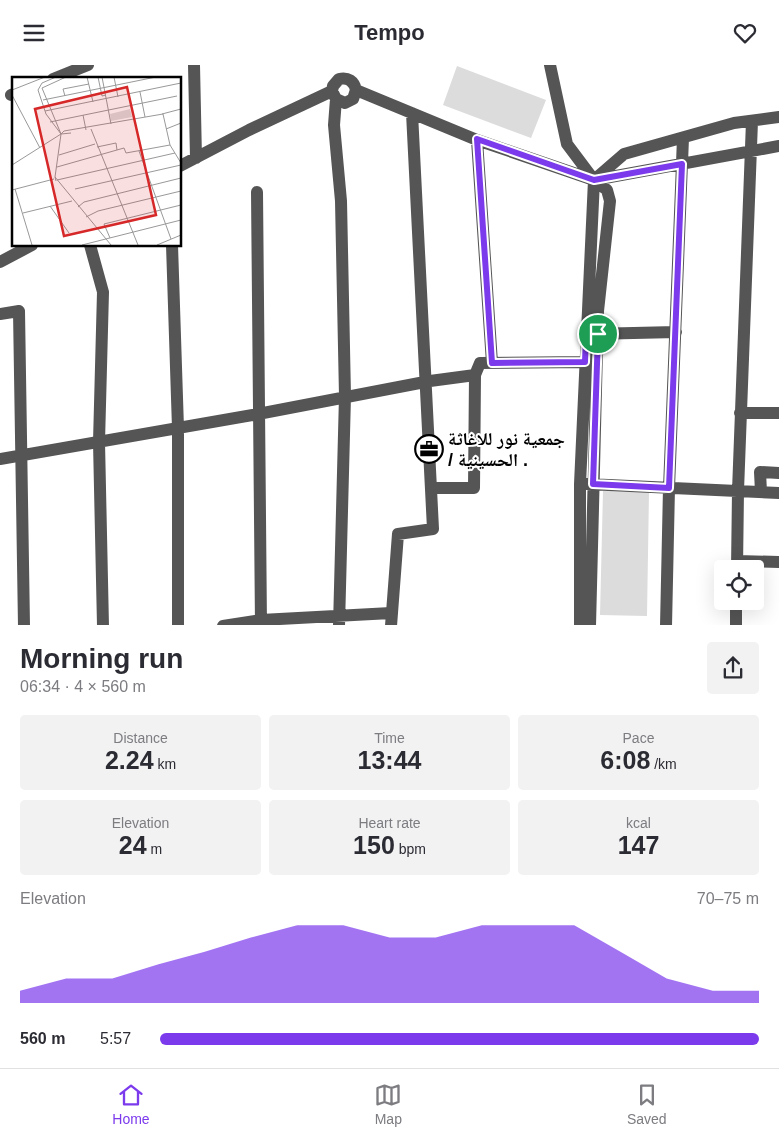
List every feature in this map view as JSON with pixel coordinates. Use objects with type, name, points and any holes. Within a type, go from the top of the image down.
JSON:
[{"type":"street","points":[[58,77],[88,65]]},
{"type":"street","points":[[194,65],[196,158]]},
{"type":"street","points":[[344,65],[344,78]]},
{"type":"street","points":[[550,65],[567,144],[594,180],[593,484],[590,625]]},
{"type":"street","points":[[334,95],[345,103],[349,102],[356,95],[353,81],[344,78],[335,82],[334,95],[334,125],[341,201],[345,396],[339,620]]},
{"type":"street","points":[[356,90],[477,139],[594,180],[779,146]]},
{"type":"street","points":[[181,166],[334,95]]},
{"type":"street","points":[[223,625],[391,619],[398,534],[433,529],[412,113]]},
{"type":"street","points":[[594,180],[624,154],[734,123],[779,117]]},
{"type":"street","points":[[737,560],[740,413],[749,151],[752,121]]},
{"type":"street","points":[[666,625],[669,488],[683,138]]},
{"type":"street","points":[[477,139],[492,363]]},
{"type":"street","points":[[257,192],[261,623]]},
{"type":"street","points":[[0,262],[30,246]]},
{"type":"street","points":[[90,246],[103,292],[99,443],[103,625]]},
{"type":"street","points":[[172,246],[178,428],[178,625]]},
{"type":"street","points":[[0,314],[19,311],[24,625]]},
{"type":"street","points":[[592,334],[676,332]]},
{"type":"street","points":[[580,625],[580,483],[585,362],[592,334]]},
{"type":"street","points":[[431,488],[474,488],[475,375],[480,363],[585,362]]},
{"type":"street","points":[[0,459],[258,414],[345,396],[475,375]]},
{"type":"street","points":[[740,413],[779,413]]},
{"type":"street","points":[[761,492],[760,472],[779,473]]},
{"type":"street","points":[[580,483],[779,493]]},
{"type":"street","points":[[764,563],[779,562]]},
{"type":"street","points":[[736,610],[736,625]]},
{"type":"shaded area","points":[[457,66],[546,100],[531,138],[443,105]]},
{"type":"shaded area","points":[[603,491],[649,492],[647,616],[600,615]]},
{"type":"place","name":"جمعية نور للاغاثة / الحسينية .","points":[[429,449]]},
{"type":"route","points":[[477,139],[594,180],[682,164],[669,488],[593,484],[598,334],[586,334],[585,362],[492,363],[477,139]]}]
